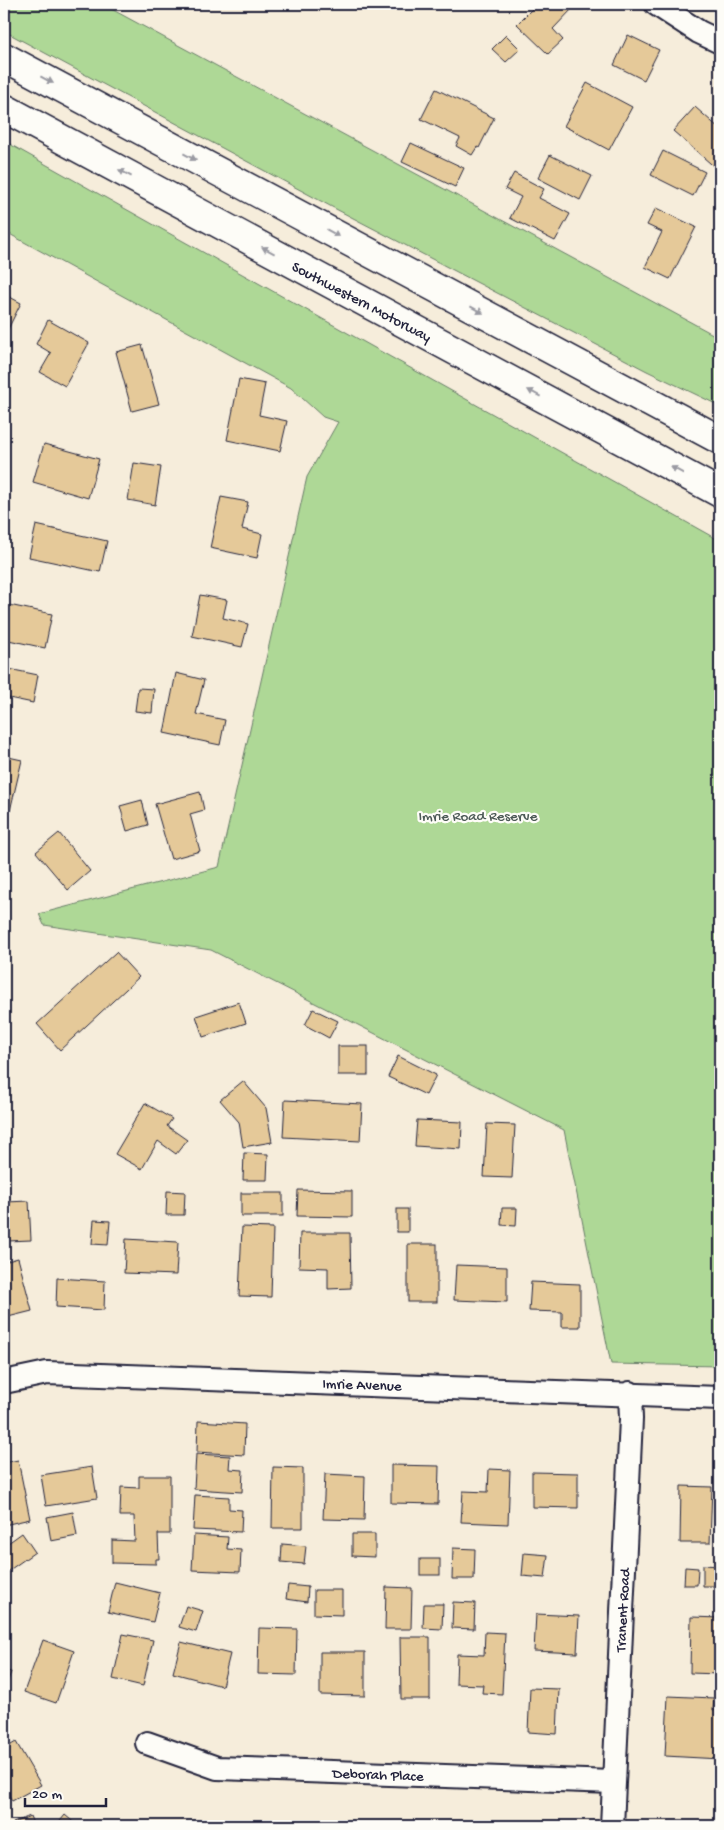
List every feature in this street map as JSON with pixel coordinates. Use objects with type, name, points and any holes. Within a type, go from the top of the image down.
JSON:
[{"type":"highway","points":[[4,57],[719,439]]},
{"type":"highway","name":"Southwestern Motorway","points":[[4,108],[720,493]]},
{"type":"street","points":[[656,4],[699,32],[720,42]]},
{"type":"street","name":"Imrie Avenue","points":[[4,1382],[47,1373],[630,1393],[720,1398]]},
{"type":"street","name":"Tranent Road","points":[[612,1826],[630,1393]]},
{"type":"street","name":"Deborah Place","points":[[147,1743],[217,1768],[614,1782]]},
{"type":"green space","points":[[4,4],[102,4],[720,338],[720,406],[647,371],[332,207],[4,31]]},
{"type":"green space","name":"Imrie Road Reserve","points":[[4,141],[720,541],[720,1366],[611,1364],[564,1130],[211,950],[44,925],[39,914],[219,867],[307,477],[338,422],[323,417],[291,388],[4,231]]},
{"type":"building","points":[[537,4],[569,4],[573,8],[553,29],[563,40],[548,54],[517,24]]},
{"type":"building","points":[[506,35],[520,49],[506,62],[492,49]]},
{"type":"building","points":[[628,35],[659,50],[644,80],[614,65]]},
{"type":"building","points":[[587,83],[632,107],[609,150],[564,126]]},
{"type":"building","points":[[436,89],[494,118],[479,148],[477,147],[472,155],[456,146],[460,138],[421,119]]},
{"type":"building","points":[[695,107],[720,129],[720,168],[718,170],[673,131]]},
{"type":"building","points":[[411,143],[464,168],[455,187],[402,162]]},
{"type":"building","points":[[663,151],[705,172],[693,196],[651,175]]},
{"type":"building","points":[[550,155],[592,176],[580,200],[538,178]]},
{"type":"building","points":[[514,173],[544,189],[539,198],[570,214],[555,241],[510,218],[521,197],[505,189]]},
{"type":"building","points":[[656,208],[696,227],[670,279],[645,267],[662,232],[647,225]]},
{"type":"building","points":[[4,294],[21,303],[8,329],[4,326]]},
{"type":"building","points":[[48,320],[89,343],[65,386],[40,372],[51,353],[36,344]]},
{"type":"building","points":[[142,345],[159,404],[132,411],[116,352]]},
{"type":"building","points":[[239,379],[265,384],[259,415],[287,421],[280,451],[227,440]]},
{"type":"building","points":[[44,444],[99,459],[88,498],[33,482]]},
{"type":"building","points":[[134,463],[161,467],[155,505],[128,500]]},
{"type":"building","points":[[221,497],[248,502],[242,529],[262,534],[257,558],[210,548]]},
{"type":"building","points":[[36,525],[107,541],[100,572],[29,557]]},
{"type":"building","points":[[200,595],[227,600],[223,618],[248,624],[242,647],[192,636]]},
{"type":"building","points":[[4,604],[52,614],[45,648],[4,639]]},
{"type":"building","points":[[4,668],[38,675],[33,703],[4,697]]},
{"type":"building","points":[[176,673],[204,680],[196,714],[225,720],[220,745],[164,733]]},
{"type":"building","points":[[138,688],[154,689],[152,713],[135,711]]},
{"type":"building","points":[[4,756],[22,760],[10,811],[4,810]]},
{"type":"building","points":[[200,792],[204,810],[190,814],[200,851],[171,859],[155,804]]},
{"type":"building","points":[[142,800],[148,825],[127,831],[120,806]]},
{"type":"building","points":[[59,833],[90,871],[68,890],[36,852]]},
{"type":"building","points":[[116,952],[139,977],[60,1050],[37,1024]]},
{"type":"building","points":[[239,1002],[246,1023],[203,1037],[196,1016]]},
{"type":"building","points":[[313,1009],[338,1021],[329,1038],[305,1025]]},
{"type":"building","points":[[338,1046],[368,1046],[368,1075],[338,1075]]},
{"type":"building","points":[[398,1056],[436,1075],[426,1095],[388,1077]]},
{"type":"building","points":[[243,1081],[266,1108],[272,1142],[243,1147],[239,1122],[220,1100]]},
{"type":"building","points":[[285,1100],[362,1104],[360,1141],[283,1137]]},
{"type":"building","points":[[145,1103],[172,1119],[167,1126],[187,1140],[176,1154],[158,1141],[142,1169],[115,1154]]},
{"type":"building","points":[[417,1120],[462,1122],[461,1149],[415,1146]]},
{"type":"building","points":[[487,1124],[515,1125],[512,1178],[484,1177]]},
{"type":"building","points":[[244,1153],[268,1154],[267,1180],[243,1180]]},
{"type":"building","points":[[298,1190],[352,1191],[352,1217],[297,1216]]},
{"type":"building","points":[[167,1191],[185,1192],[184,1215],[166,1215]]},
{"type":"building","points":[[241,1193],[283,1193],[283,1216],[241,1216]]},
{"type":"building","points":[[29,1201],[31,1240],[8,1241],[6,1202]]},
{"type":"building","points":[[502,1208],[517,1208],[516,1226],[501,1225]]},
{"type":"building","points":[[397,1209],[408,1209],[408,1232],[397,1232]]},
{"type":"building","points":[[94,1220],[110,1221],[108,1245],[92,1244]]},
{"type":"building","points":[[242,1227],[273,1228],[271,1297],[239,1296]]},
{"type":"building","points":[[300,1233],[350,1233],[351,1288],[328,1289],[328,1268],[299,1267]]},
{"type":"building","points":[[126,1239],[178,1242],[176,1275],[124,1273]]},
{"type":"building","points":[[408,1244],[437,1244],[437,1302],[408,1302]]},
{"type":"building","points":[[18,1258],[32,1311],[4,1318],[4,1262]]},
{"type":"building","points":[[456,1265],[507,1267],[507,1302],[454,1300]]},
{"type":"building","points":[[57,1278],[105,1281],[104,1310],[56,1307]]},
{"type":"building","points":[[531,1282],[580,1284],[580,1327],[562,1327],[562,1312],[529,1311]]},
{"type":"building","points":[[198,1421],[245,1424],[244,1455],[197,1452]]},
{"type":"building","points":[[196,1454],[230,1456],[229,1469],[243,1470],[242,1492],[194,1489]]},
{"type":"building","points":[[18,1460],[30,1519],[4,1525],[4,1463]]},
{"type":"building","points":[[391,1465],[439,1466],[438,1504],[391,1503]]},
{"type":"building","points":[[92,1467],[97,1498],[46,1506],[41,1475]]},
{"type":"building","points":[[273,1467],[303,1468],[303,1528],[272,1528]]},
{"type":"building","points":[[489,1469],[510,1470],[508,1524],[461,1522],[463,1491],[488,1492]]},
{"type":"building","points":[[532,1472],[578,1473],[578,1508],[532,1507]]},
{"type":"building","points":[[325,1474],[365,1476],[364,1520],[323,1519]]},
{"type":"building","points":[[139,1476],[170,1476],[170,1534],[158,1534],[159,1559],[156,1559],[156,1564],[112,1563],[112,1540],[135,1541],[134,1516],[120,1516],[121,1487],[139,1488]]},
{"type":"building","points":[[681,1486],[712,1487],[710,1543],[680,1543]]},
{"type":"building","points":[[195,1495],[229,1497],[229,1509],[242,1510],[241,1532],[193,1530]]},
{"type":"building","points":[[73,1512],[77,1536],[51,1541],[47,1517]]},
{"type":"building","points":[[22,1533],[35,1552],[8,1571],[4,1565],[4,1546]]},
{"type":"building","points":[[352,1534],[375,1534],[375,1557],[352,1556]]},
{"type":"building","points":[[194,1535],[228,1537],[227,1549],[241,1550],[240,1572],[192,1570]]},
{"type":"building","points":[[282,1544],[306,1546],[304,1564],[281,1562]]},
{"type":"building","points":[[453,1548],[475,1549],[474,1579],[452,1579]]},
{"type":"building","points":[[524,1553],[548,1555],[545,1578],[522,1576]]},
{"type":"building","points":[[420,1559],[440,1559],[440,1575],[420,1575]]},
{"type":"building","points":[[703,1565],[720,1566],[720,1586],[703,1586]]},
{"type":"building","points":[[685,1567],[698,1568],[697,1585],[684,1585]]},
{"type":"building","points":[[115,1582],[160,1593],[153,1622],[108,1612]]},
{"type":"building","points":[[288,1585],[308,1587],[307,1602],[286,1599]]},
{"type":"building","points":[[386,1587],[412,1588],[411,1629],[385,1629]]},
{"type":"building","points":[[314,1590],[342,1590],[342,1615],[314,1614]]},
{"type":"building","points":[[453,1602],[475,1603],[474,1629],[452,1628]]},
{"type":"building","points":[[424,1604],[443,1604],[442,1629],[423,1628]]},
{"type":"building","points":[[186,1606],[203,1611],[196,1632],[179,1627]]},
{"type":"building","points":[[536,1614],[579,1616],[577,1653],[534,1651]]},
{"type":"building","points":[[691,1617],[720,1618],[719,1674],[690,1673]]},
{"type":"building","points":[[259,1628],[297,1629],[296,1675],[258,1674]]},
{"type":"building","points":[[485,1632],[505,1633],[502,1694],[482,1693],[483,1685],[456,1684],[457,1654],[484,1655]]},
{"type":"building","points":[[123,1634],[153,1640],[143,1686],[113,1679]]},
{"type":"building","points":[[400,1637],[430,1637],[430,1699],[401,1699]]},
{"type":"building","points":[[43,1640],[74,1651],[56,1703],[24,1692]]},
{"type":"building","points":[[181,1642],[230,1654],[222,1686],[173,1673]]},
{"type":"building","points":[[320,1652],[365,1652],[365,1696],[320,1695]]},
{"type":"building","points":[[4,1670],[11,1672],[4,1692]]},
{"type":"building","points":[[530,1688],[559,1689],[557,1734],[528,1732]]},
{"type":"building","points":[[668,1696],[714,1698],[713,1710],[720,1710],[720,1759],[665,1756]]},
{"type":"building","points":[[4,1713],[11,1716],[4,1734]]},
{"type":"building","points":[[16,1742],[41,1785],[12,1801],[4,1786],[4,1749]]},
{"type":"building","points":[[65,1815],[78,1826],[56,1826]]},
{"type":"building","points":[[30,1816],[34,1826],[15,1826],[13,1823]]}]
